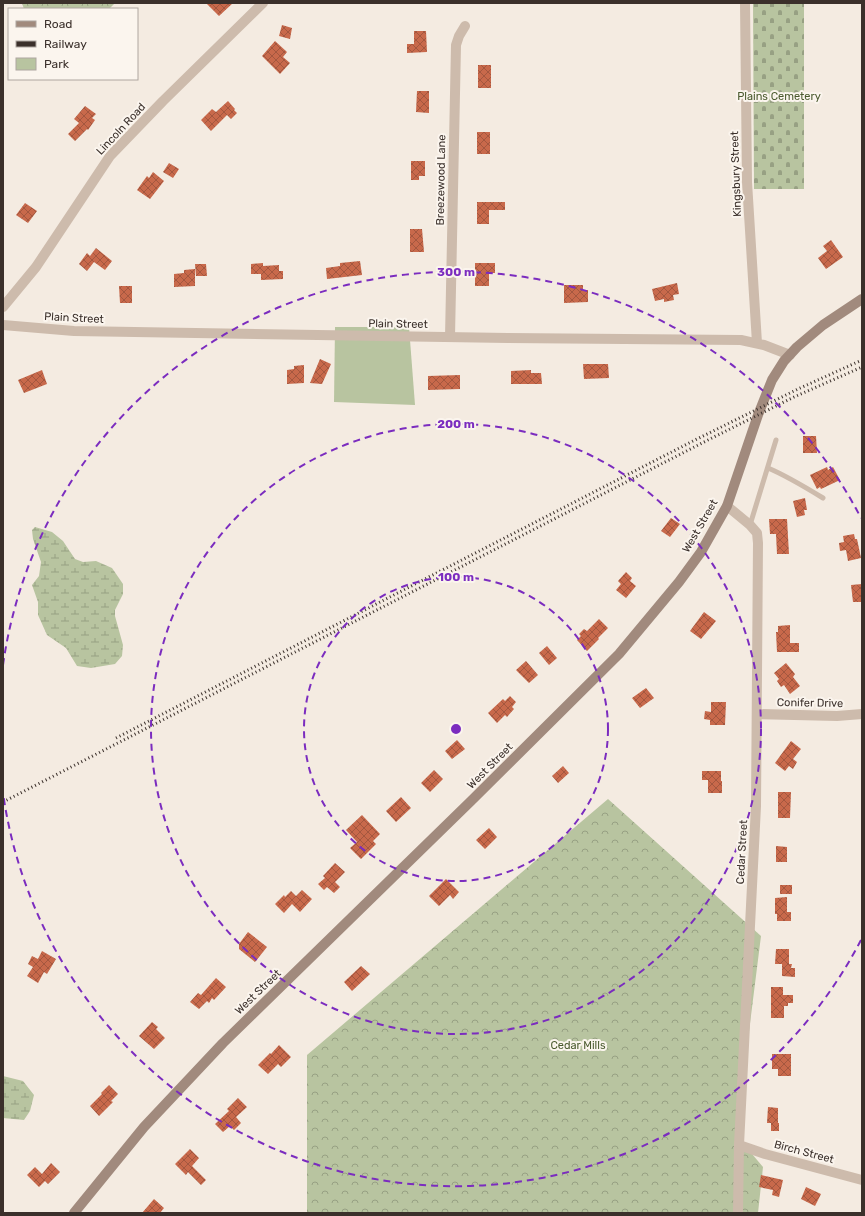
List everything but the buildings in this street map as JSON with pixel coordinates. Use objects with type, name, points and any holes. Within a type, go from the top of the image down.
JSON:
[{"type":"main road","name":"West Street","points":[[74,1213],[144,1127],[223,1043],[619,654],[679,582],[701,552],[727,506],[758,415],[772,380],[779,369],[797,347],[822,325],[862,299]]},
{"type":"street","name":"Lincoln Road","points":[[3,308],[36,267],[110,156],[163,101],[263,3]]},
{"type":"street","name":"Kingsbury Street","points":[[745,3],[747,182],[757,343]]},
{"type":"street","name":"Breezewood Lane","points":[[450,337],[456,45],[465,26]]},
{"type":"street","name":"Plain Street","points":[[3,325],[74,331],[741,340],[757,343],[790,355]]},
{"type":"street","name":"Cedar Street","points":[[727,506],[750,525],[757,533],[758,543],[756,814],[739,1145],[738,1213]]},
{"type":"street","name":"Conifer Drive","points":[[757,714],[837,716],[862,714]]},
{"type":"street","name":"Birch Street","points":[[739,1145],[765,1154],[862,1180]]},
{"type":"lane","points":[[750,525],[776,440]]},
{"type":"lane","points":[[768,468],[794,480],[823,498]]},
{"type":"green space","points":[[22,3],[115,3],[110,8],[24,8]]},
{"type":"green space","name":"Plains Cemetery","points":[[753,3],[804,3],[804,189],[754,189]]},
{"type":"green space","points":[[335,327],[409,327],[415,405],[334,402]]},
{"type":"green space","points":[[35,527],[52,532],[63,541],[75,559],[83,562],[96,561],[112,568],[123,584],[123,594],[115,610],[115,616],[123,645],[122,656],[115,664],[91,668],[77,666],[66,648],[47,635],[38,615],[38,602],[32,585],[39,576],[41,562],[33,539],[32,530]]},
{"type":"green space","name":"Cedar Mills","points":[[608,799],[761,936],[736,1135],[763,1167],[758,1213],[307,1213],[307,1055]]},
{"type":"green space","points":[[3,1076],[23,1081],[34,1095],[30,1111],[24,1120],[3,1118]]},
{"type":"railway","points":[[116,738],[693,441],[798,389],[862,360]]},
{"type":"railway","points":[[3,802],[708,440],[794,397],[862,367]]}]
